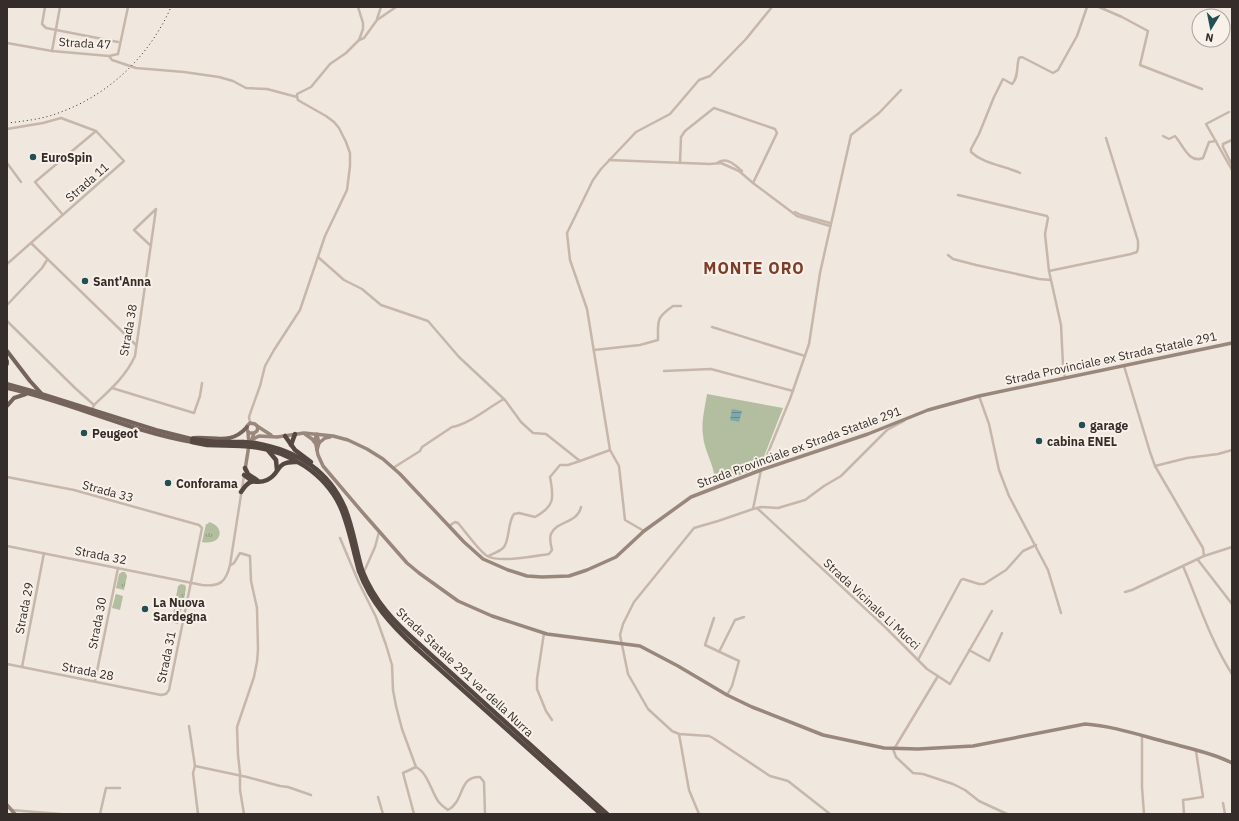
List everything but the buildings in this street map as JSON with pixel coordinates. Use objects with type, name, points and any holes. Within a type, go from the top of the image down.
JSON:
[{"type":"highway","points":[[291,445],[295,434]]},
{"type":"highway","points":[[285,436],[295,450],[312,463],[317,469]]},
{"type":"highway","name":"Strada Statale 291 var della Nurra","points":[[191,440],[213,445],[254,443],[274,447],[288,451],[317,469],[334,490],[345,509],[360,571]]},
{"type":"highway","name":"Strada Statale 291 var della Nurra","points":[[254,443],[286,455],[299,462],[319,477],[333,494],[340,506],[360,571],[381,606],[390,617],[418,646],[601,814]]},
{"type":"highway","points":[[266,448],[276,460],[277,470]]},
{"type":"highway","points":[[241,492],[248,483],[253,481],[268,480],[285,463],[299,462]]},
{"type":"highway","points":[[245,468],[248,474],[259,481]]},
{"type":"highway","points":[[244,475],[253,481]]},
{"type":"highway","name":"Strada Statale 291 var della Nurra","points":[[596,808],[606,814]]},
{"type":"main road","points":[[7,351],[30,381],[43,394]]},
{"type":"main road","name":"Strada Statale 291 var della Nurra","points":[[7,384],[191,440]]},
{"type":"main road","name":"Strada Statale 291 var della Nurra","points":[[7,388],[157,434],[191,440]]},
{"type":"main road","points":[[7,406],[14,398],[20,395],[32,395]]},
{"type":"main road","points":[[191,440],[229,439],[236,437],[248,429]]},
{"type":"street","points":[[45,7],[42,24],[44,27],[118,42]]},
{"type":"street","points":[[52,51],[60,7]]},
{"type":"street","name":"Strada 47","points":[[7,43],[52,51],[109,56],[118,54],[128,7]]},
{"type":"street","points":[[297,97],[297,94],[311,87],[330,64],[346,53],[359,40],[362,35],[363,22],[358,7]]},
{"type":"street","points":[[377,20],[380,7]]},
{"type":"street","points":[[359,40],[364,38],[377,20],[396,7]]},
{"type":"street","points":[[644,531],[625,520],[618,466],[610,450],[587,309],[570,260],[567,233],[593,180],[601,168],[636,132],[670,114],[699,80],[710,76],[746,38],[772,7]]},
{"type":"street","points":[[1020,172],[1009,167],[985,161],[971,152],[971,149],[1003,79],[1012,84],[1017,77],[1017,64],[1019,58],[1022,57],[1053,73],[1058,70],[1077,36],[1087,7]]},
{"type":"street","points":[[1099,7],[1148,31],[1140,65],[1202,89]]},
{"type":"street","points":[[109,56],[112,60],[136,68],[219,77],[233,81],[246,88],[267,89],[297,97],[298,100],[334,122],[339,128],[350,153],[350,166],[345,195],[325,236],[298,314],[265,366],[251,411],[248,429],[249,445],[230,565]]},
{"type":"street","points":[[755,508],[761,470],[793,391],[809,344],[820,273],[851,134],[879,113],[902,90]]},
{"type":"street","points":[[680,163],[681,137],[685,131],[714,108],[775,128],[777,132],[753,182]]},
{"type":"street","points":[[1229,112],[1206,124],[1232,170]]},
{"type":"street","points":[[7,129],[43,123],[61,118],[96,132],[34,182],[63,215]]},
{"type":"street","name":"Strada 11","points":[[7,264],[124,161],[96,132]]},
{"type":"street","points":[[1163,136],[1169,139],[1175,136],[1188,155],[1199,160],[1203,158],[1209,142],[1216,141]]},
{"type":"street","points":[[1049,271],[1131,254],[1136,252],[1138,248],[1138,241],[1124,192],[1106,138]]},
{"type":"street","points":[[1232,140],[1224,144],[1223,147],[1232,165]]},
{"type":"street","points":[[609,160],[717,163],[727,165],[739,171],[797,216],[830,225]]},
{"type":"street","points":[[7,163],[21,182]]},
{"type":"street","points":[[958,195],[1047,216],[1048,218],[1045,234],[1049,271],[1061,325],[1065,378]]},
{"type":"street","name":"Strada 38","points":[[92,410],[94,405],[112,388],[130,367],[135,356],[136,345],[151,246],[156,209],[134,230],[151,246]]},
{"type":"street","points":[[30,243],[136,345]]},
{"type":"street","points":[[948,255],[953,259],[976,265],[1039,279],[1050,280]]},
{"type":"street","points":[[318,257],[344,280],[362,289],[381,305],[428,321],[459,357],[504,399],[521,422],[534,434],[546,434],[580,461]]},
{"type":"street","points":[[7,305],[42,268],[47,260]]},
{"type":"street","points":[[594,350],[640,345],[658,340],[659,318],[673,306],[681,306]]},
{"type":"street","points":[[7,320],[94,405]]},
{"type":"street","points":[[712,327],[805,356]]},
{"type":"street","name":"Strada Provinciale ex Strada Statale 291","points":[[254,433],[264,436],[277,437],[295,434],[317,434],[348,440],[383,459],[483,559],[527,576],[569,576],[609,561],[623,551],[644,531],[691,497],[761,470],[868,434],[928,410],[979,396],[1232,343]]},
{"type":"street","points":[[1124,366],[1155,466],[1203,548],[1204,556]]},
{"type":"street","points":[[664,371],[711,369],[793,391]]},
{"type":"street","points":[[112,388],[194,413],[200,396],[202,383]]},
{"type":"street","points":[[979,396],[989,424],[999,470],[1009,496],[1024,527],[1036,545],[1048,570],[1061,612]]},
{"type":"street","points":[[393,468],[420,451],[422,447],[452,427],[457,427],[474,419],[488,408],[504,399]]},
{"type":"street","points":[[830,814],[788,781],[770,776],[713,738],[709,736],[678,734],[672,731],[648,710],[628,674],[620,635],[623,624],[634,602],[694,528],[755,508],[778,508],[806,500],[824,486],[841,476],[887,430],[912,416]]},
{"type":"street","points":[[250,423],[254,423],[272,436]]},
{"type":"street","points":[[254,443],[254,433],[257,431],[257,426]]},
{"type":"street","points":[[248,429],[254,433]]},
{"type":"street","points":[[304,434],[317,444]]},
{"type":"street","points":[[317,434],[315,439],[317,451],[323,466],[407,563],[458,600],[492,616],[544,633],[640,646],[727,695],[752,707],[823,735],[857,743],[894,749],[973,746],[1085,724],[1102,725],[1196,751],[1232,763]]},
{"type":"street","points":[[249,445],[254,443],[259,436],[264,436]]},
{"type":"street","points":[[317,444],[325,438],[333,436]]},
{"type":"street","points":[[488,556],[503,548],[506,544],[508,526],[514,514],[519,513],[535,517],[550,507],[553,501],[553,490],[550,477],[560,465],[568,465],[610,450]]},
{"type":"street","points":[[1155,466],[1187,458],[1218,454],[1232,450]]},
{"type":"street","name":"Strada 33","points":[[7,477],[76,491],[199,524],[202,528]]},
{"type":"street","points":[[449,526],[455,522],[458,523],[469,537],[488,556],[512,559],[549,554],[552,550],[550,540],[551,533],[575,518],[581,511],[582,507]]},
{"type":"street","name":"Strada Vicinale Li Mucci","points":[[755,508],[884,626],[918,660],[950,684],[992,611]]},
{"type":"street","name":"Strada 31","points":[[166,694],[169,690],[202,528]]},
{"type":"street","points":[[359,584],[375,547],[379,532]]},
{"type":"street","points":[[340,538],[359,584],[376,617],[392,665],[393,690],[396,706],[402,729],[416,767],[419,768],[425,776],[439,802],[448,810],[456,803],[466,782],[473,778],[480,777],[484,782],[485,814]]},
{"type":"street","points":[[918,660],[961,580],[963,579],[984,584],[1006,570],[1023,551],[1036,545]]},
{"type":"street","name":"Strada 32","points":[[7,546],[210,586],[218,585],[223,582],[227,576],[230,565]]},
{"type":"street","points":[[1124,592],[1132,590],[1204,556],[1232,547]]},
{"type":"street","name":"Strada 29","points":[[22,666],[44,553]]},
{"type":"street","points":[[230,565],[240,553],[250,556],[251,581],[257,608],[257,662],[254,677],[237,727],[240,790],[244,814]]},
{"type":"street","points":[[1198,560],[1232,604]]},
{"type":"street","points":[[1183,566],[1226,665],[1232,674]]},
{"type":"street","name":"Strada 30","points":[[95,681],[118,568]]},
{"type":"street","points":[[719,652],[735,620],[744,617]]},
{"type":"street","points":[[714,618],[705,644],[739,661],[732,686],[727,695]]},
{"type":"street","points":[[544,633],[537,679],[537,689],[546,711],[552,720]]},
{"type":"street","points":[[969,650],[989,661],[1002,633]]},
{"type":"street","name":"Strada 28","points":[[7,664],[161,695],[166,694]]},
{"type":"street","points":[[938,676],[894,749],[896,757],[913,773],[923,774],[953,784],[965,790],[978,801],[1007,814]]},
{"type":"street","points":[[189,726],[198,814]]},
{"type":"street","points":[[678,734],[689,790],[699,814]]},
{"type":"street","points":[[1142,736],[1142,787],[1144,814]]},
{"type":"street","points":[[1184,814],[1183,800],[1203,797],[1196,751]]},
{"type":"street","points":[[194,766],[288,787],[311,795]]},
{"type":"street","points":[[414,814],[403,773],[416,767]]},
{"type":"street","points":[[100,814],[106,788],[120,788]]},
{"type":"street","points":[[378,797],[383,814]]},
{"type":"street","points":[[1223,803],[1225,814]]},
{"type":"street","points":[[7,806],[15,814]]},
{"type":"street","points":[[11,810],[60,814]]},
{"type":"green space","points":[[707,394],[783,408],[759,468],[715,484],[714,472],[705,447],[702,425]]},
{"type":"green space","points":[[209,522],[218,528],[220,532],[219,535],[214,541],[202,542],[206,524]]},
{"type":"green space","points":[[125,572],[127,576],[124,590],[116,588],[119,574]]},
{"type":"green space","points":[[181,584],[185,585],[186,588],[183,604],[175,602],[178,586]]},
{"type":"green space","points":[[116,594],[123,596],[120,610],[112,608]]},
{"type":"green space","points":[[169,604],[182,607],[178,624],[171,622],[174,609],[171,605],[168,605]]},
{"type":"water","points":[[732,409],[742,411],[739,422],[730,420]]},
{"type":"railway","points":[[7,123],[41,118],[61,112],[96,95],[112,84],[140,57],[162,25],[171,7]]},
{"type":"place","name":"EuroSpin","points":[[33,157]]},
{"type":"place","name":"Sant'Anna","points":[[85,281]]},
{"type":"place","name":"garage","points":[[1082,425]]},
{"type":"place","name":"Peugeot","points":[[84,433]]},
{"type":"place","name":"cabina ENEL","points":[[1039,441]]},
{"type":"place","name":"Conforama","points":[[168,483]]},
{"type":"place","name":"La Nuova Sardegna","points":[[145,609]]},
{"type":"district","name":"MONTE ORO","points":[[754,268]]}]
